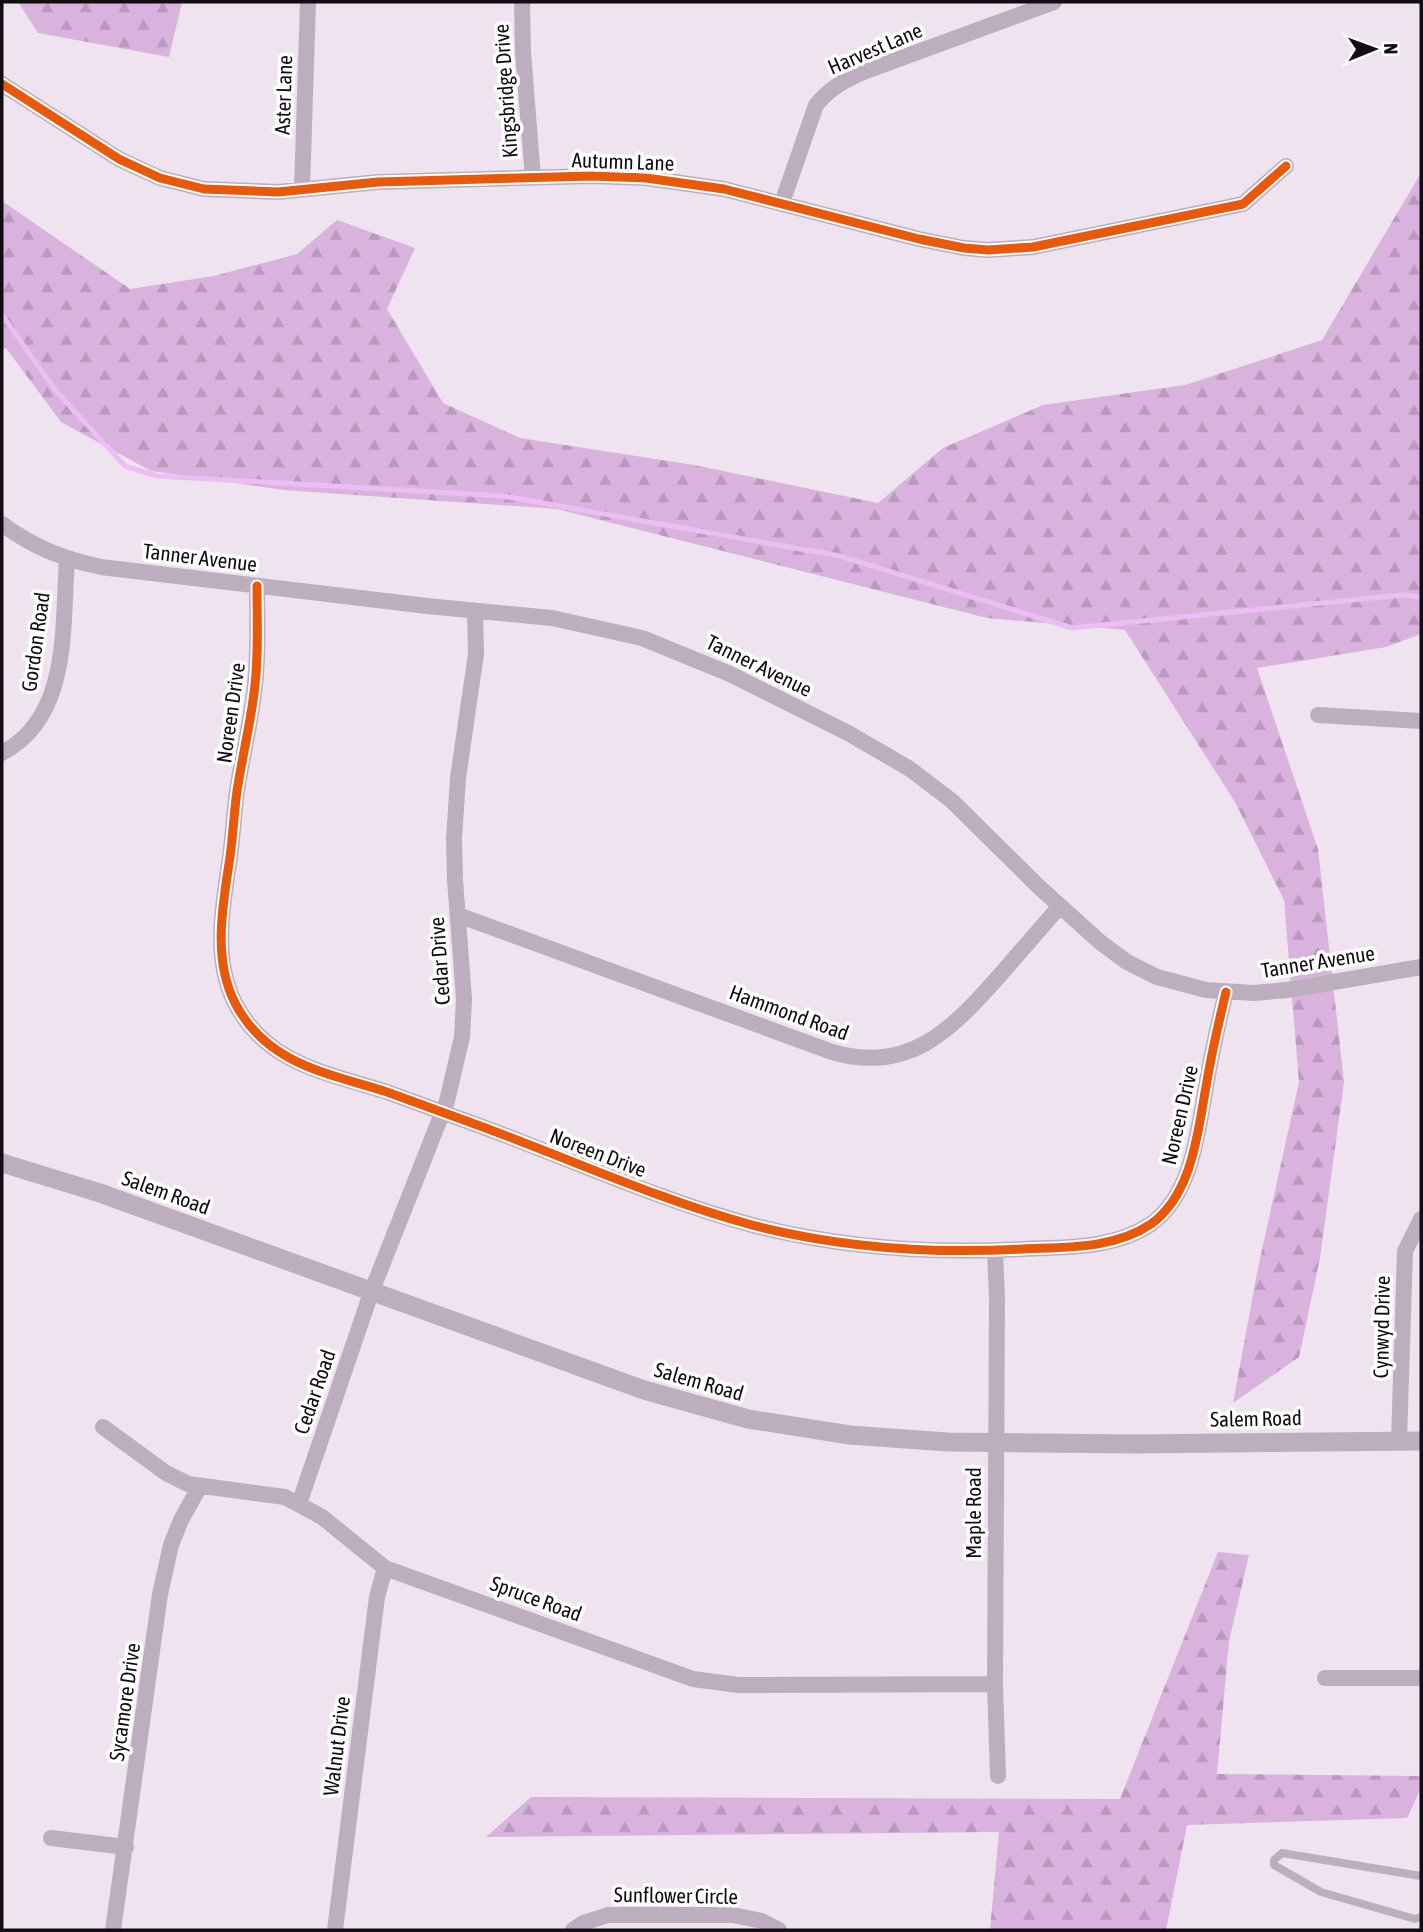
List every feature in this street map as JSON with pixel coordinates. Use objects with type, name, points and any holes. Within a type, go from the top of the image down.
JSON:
[{"type":"street","name":"Aster Lane","points":[[302,190],[308,2]]},
{"type":"street","name":"Kingsbridge Drive","points":[[522,2],[523,52],[533,178]]},
{"type":"street","name":"Harvest Lane","points":[[782,203],[800,158],[810,118],[821,99],[838,84],[1054,2]]},
{"type":"street","name":"Autumn Lane","points":[[2,84],[99,148],[160,178],[182,184],[228,191],[302,190],[377,183],[533,178],[619,177],[673,180],[724,189],[964,248],[1010,249],[1044,245],[1243,204],[1286,166]]},
{"type":"street","name":"Tanner Avenue","points":[[2,524],[34,546],[66,559],[101,567],[564,620],[642,638],[695,658],[895,759],[939,790],[1060,906],[1107,947],[1142,970],[1191,987],[1226,992],[1287,990],[1421,967]]},
{"type":"street","name":"Gordon Road","points":[[2,753],[28,735],[47,708],[52,694],[60,646],[66,559]]},
{"type":"street","name":"Noreen Drive","points":[[257,586],[255,689],[238,787],[221,952],[228,987],[244,1019],[255,1032],[290,1058],[327,1076],[387,1092],[646,1190],[760,1227],[799,1236],[929,1251],[1078,1247],[1110,1242],[1148,1226],[1159,1217],[1175,1195],[1187,1170],[1202,1112],[1206,1081],[1226,992]]},
{"type":"street","name":"Cedar Drive","points":[[371,1293],[443,1113],[456,1071],[464,1018],[455,880],[455,818],[458,778],[476,654],[475,611]]},
{"type":"street","points":[[1318,715],[1421,721]]},
{"type":"street","name":"Hammond Road","points":[[458,915],[832,1052],[868,1059],[904,1054],[921,1047],[950,1027],[973,1006],[1060,906]]},
{"type":"street","name":"Salem Road","points":[[2,1163],[100,1193],[645,1390],[748,1419],[816,1431],[883,1438],[996,1443],[1421,1441]]},
{"type":"street","name":"Cynwyd Drive","points":[[1398,1441],[1405,1251],[1421,1219]]},
{"type":"street","name":"Maple Road","points":[[995,1251],[995,1684],[998,1776]]},
{"type":"street","name":"Cedar Road","points":[[299,1504],[371,1293]]},
{"type":"street","name":"Spruce Road","points":[[103,1427],[166,1474],[188,1484],[270,1494],[299,1504],[322,1517],[385,1568],[693,1679],[738,1685],[995,1684]]},
{"type":"street","name":"Sycamore Drive","points":[[113,1930],[160,1594],[171,1545],[200,1486]]},
{"type":"street","name":"Walnut Drive","points":[[335,1930],[377,1597],[385,1568]]},
{"type":"street","points":[[1325,1678],[1421,1678]]},
{"type":"street","points":[[51,1838],[126,1847]]},
{"type":"street","name":"Sunflower Circle","points":[[573,1930],[583,1923],[608,1915],[733,1915],[762,1922],[779,1930]]},
{"type":"lane","points":[[1421,1876],[1282,1853],[1274,1860],[1274,1865],[1321,1892],[1415,1919],[1421,1917]]},
{"type":"green space","points":[[18,2],[182,2],[169,57],[38,33]]},
{"type":"green space","points":[[1421,173],[1421,634],[1386,647],[1257,668],[1318,849],[1344,1082],[1320,1258],[1299,1357],[1233,1403],[1258,1268],[1299,1082],[1284,900],[1235,802],[1125,630],[987,618],[557,509],[283,490],[151,471],[61,422],[6,348],[2,349],[2,201],[130,289],[214,276],[297,254],[337,220],[415,248],[387,309],[443,403],[520,438],[694,465],[878,503],[943,448],[1043,405],[1185,385],[1322,340]]},
{"type":"green space","points":[[1218,1552],[1249,1555],[1229,1641],[1217,1774],[1421,1776],[1421,1788],[1407,1818],[1187,1825],[1166,1930],[990,1930],[999,1832],[486,1837],[531,1797],[1120,1799]]},
{"type":"waterway","points":[[2,315],[56,391],[125,466],[157,476],[503,496],[840,556],[1072,628],[1402,595],[1421,597]]},
{"type":"cycle path","points":[[2,84],[119,159],[160,178],[204,189],[278,192],[378,182],[592,176],[646,178],[724,189],[919,239],[988,250],[1033,247],[1243,204],[1286,166]]},
{"type":"cycle path","points":[[257,586],[256,680],[237,791],[222,912],[221,949],[228,986],[248,1024],[264,1040],[301,1064],[472,1123],[681,1203],[785,1233],[853,1244],[921,1250],[1073,1247],[1106,1242],[1137,1232],[1151,1224],[1177,1195],[1197,1139],[1226,992]]}]
